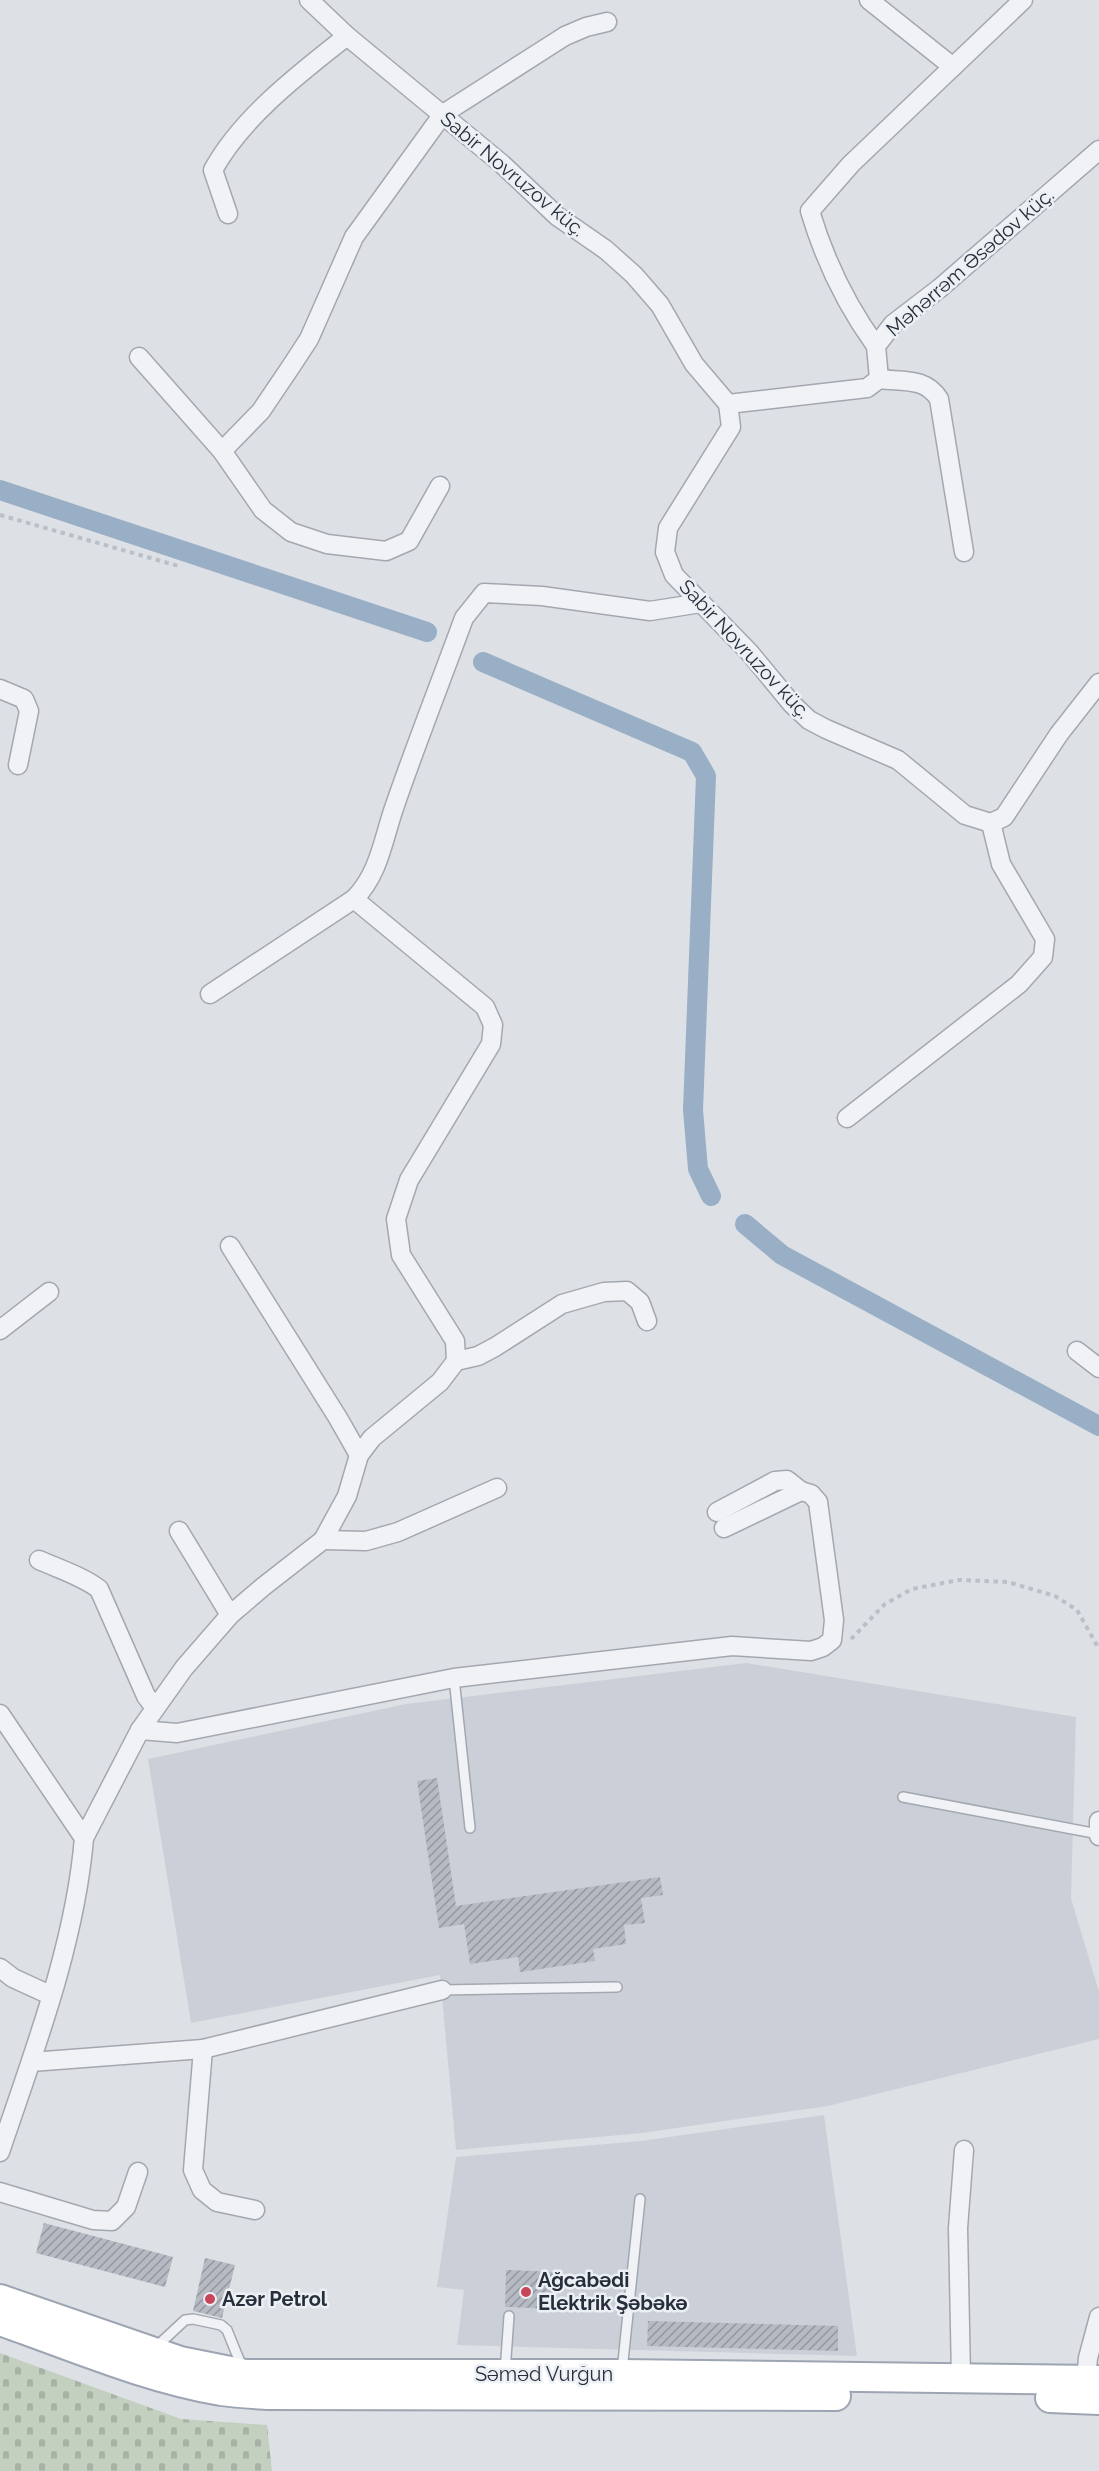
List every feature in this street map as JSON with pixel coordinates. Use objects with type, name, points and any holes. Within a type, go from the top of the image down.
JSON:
[{"type":"main road","name":"Səməd Vurğun","points":[[0,2299],[148,2362]]},
{"type":"main road","name":"Səməd Vurğun","points":[[0,2322],[148,2362],[199,2365],[267,2395],[961,2377],[1093,2390]]},
{"type":"main road","name":"Səməd Vurğun","points":[[243,2384],[505,2374],[622,2384],[958,2396],[1093,2390]]},
{"type":"street","name":"Sabir Novruzov küç.","points":[[309,0],[347,36],[502,164],[557,216],[606,250],[634,274],[660,305],[694,363],[728,404],[731,427],[668,528],[665,552],[674,575],[749,652],[792,704],[809,720],[898,760],[965,815],[991,824]]},
{"type":"street","points":[[869,0],[953,67]]},
{"type":"street","points":[[876,346],[856,318],[816,231],[810,210],[817,199],[851,164],[1023,0]]},
{"type":"street","points":[[222,451],[261,411],[309,339],[354,237],[442,114],[565,36],[586,27],[607,22]]},
{"type":"street","points":[[228,214],[213,170],[224,151],[286,84],[347,36]]},
{"type":"street","name":"Məhərrəm Əsədov küç.","points":[[879,380],[876,346],[893,324],[940,288],[1099,150]]},
{"type":"street","points":[[139,357],[222,451],[263,510],[291,532],[327,544],[386,551],[409,541],[440,486]]},
{"type":"street","points":[[728,404],[867,388],[879,380],[925,384],[932,388],[939,399],[964,552]]},
{"type":"street","points":[[210,994],[354,899],[365,888],[376,867],[394,808],[464,618],[484,593],[542,596],[650,611],[701,603]]},
{"type":"street","points":[[0,689],[24,699],[28,711],[18,765]]},
{"type":"street","points":[[847,1118],[1019,984],[1043,957],[1045,939],[1000,864],[991,824],[1004,817],[1059,734],[1096,696]]},
{"type":"street","points":[[354,899],[484,1007],[493,1025],[491,1044],[410,1180],[396,1219],[401,1255],[455,1341],[456,1361]]},
{"type":"street","points":[[230,1246],[359,1455]]},
{"type":"street","points":[[0,2152],[31,2062],[76,1907],[84,1838],[140,1730],[184,1668],[230,1615],[323,1540],[347,1496],[359,1455],[372,1438],[440,1382],[456,1361],[478,1356],[495,1347],[562,1304],[604,1292],[627,1291],[640,1302],[647,1321]]},
{"type":"street","points":[[0,1330],[49,1292]]},
{"type":"street","points":[[1077,1351],[1099,1368]]},
{"type":"street","points":[[323,1540],[366,1541],[398,1532],[497,1488]]},
{"type":"street","points":[[140,1730],[177,1732],[454,1678],[732,1646],[811,1652],[832,1640],[834,1620],[818,1502],[811,1494],[801,1491],[720,1520]]},
{"type":"street","points":[[179,1532],[230,1615]]},
{"type":"street","points":[[39,1560],[74,1577],[88,1581],[99,1589],[146,1696],[155,1708]]},
{"type":"street","points":[[0,1714],[84,1838]]},
{"type":"street","points":[[1099,1821],[1099,1835]]},
{"type":"street","points":[[0,1968],[13,1978],[51,1995]]},
{"type":"street","points":[[31,2062],[203,2049],[442,1990]]},
{"type":"street","points":[[203,2049],[194,2170],[202,2190],[217,2202],[255,2210]]},
{"type":"street","points":[[961,2377],[958,2228],[964,2150]]},
{"type":"street","points":[[0,2192],[93,2220],[112,2221],[126,2207],[138,2172]]},
{"type":"street","points":[[1093,2390],[1088,2358],[1099,2317]]},
{"type":"lane","points":[[454,1678],[470,1828]]},
{"type":"lane","points":[[903,1797],[1099,1835]]},
{"type":"lane","points":[[442,1990],[617,1987]]},
{"type":"lane","points":[[622,2384],[640,2199]]},
{"type":"lane","points":[[505,2374],[509,2316]]},
{"type":"lane","points":[[148,2362],[185,2320],[193,2319],[221,2325],[227,2330],[243,2384]]},
{"type":"path","points":[[0,515],[182,567]]},
{"type":"path","points":[[832,1640],[853,1638],[885,1604],[912,1589],[959,1580],[1008,1582],[1055,1596],[1077,1610],[1099,1650]]},
{"type":"shaded area","points":[[746,1663],[1076,1717],[1071,1898],[1099,1992],[1099,2039],[828,2106],[642,2133],[456,2150],[440,1975],[191,2023],[148,1759],[406,1704]]},
{"type":"shaded area","points":[[824,2115],[857,2356],[457,2345],[464,2290],[437,2287],[456,2157],[641,2141]]},
{"type":"green space","points":[[0,2353],[181,2419],[267,2425],[272,2471],[0,2471]]},
{"type":"building","points":[[437,1778],[456,1906],[660,1877],[663,1895],[641,1898],[645,1923],[624,1925],[626,1944],[593,1949],[595,1961],[520,1972],[518,1957],[470,1964],[464,1924],[439,1928],[417,1781]]},
{"type":"building","points":[[44,2223],[173,2257],[165,2287],[36,2253]]},
{"type":"building","points":[[205,2258],[235,2265],[222,2318],[193,2311]]},
{"type":"building","points":[[506,2270],[555,2272],[554,2309],[505,2307]]},
{"type":"building","points":[[648,2321],[838,2326],[838,2351],[647,2346]]},
{"type":"waterway","points":[[0,490],[427,632]]},
{"type":"waterway","points":[[483,662],[692,752],[706,776],[693,1110],[698,1169],[711,1196]]},
{"type":"waterway","points":[[745,1224],[782,1255],[1099,1426]]},
{"type":"place","name":"Ağcabədi Elektrik Şəbəkə","points":[[526,2292]]},
{"type":"place","name":"Azər Petrol","points":[[210,2299]]}]
